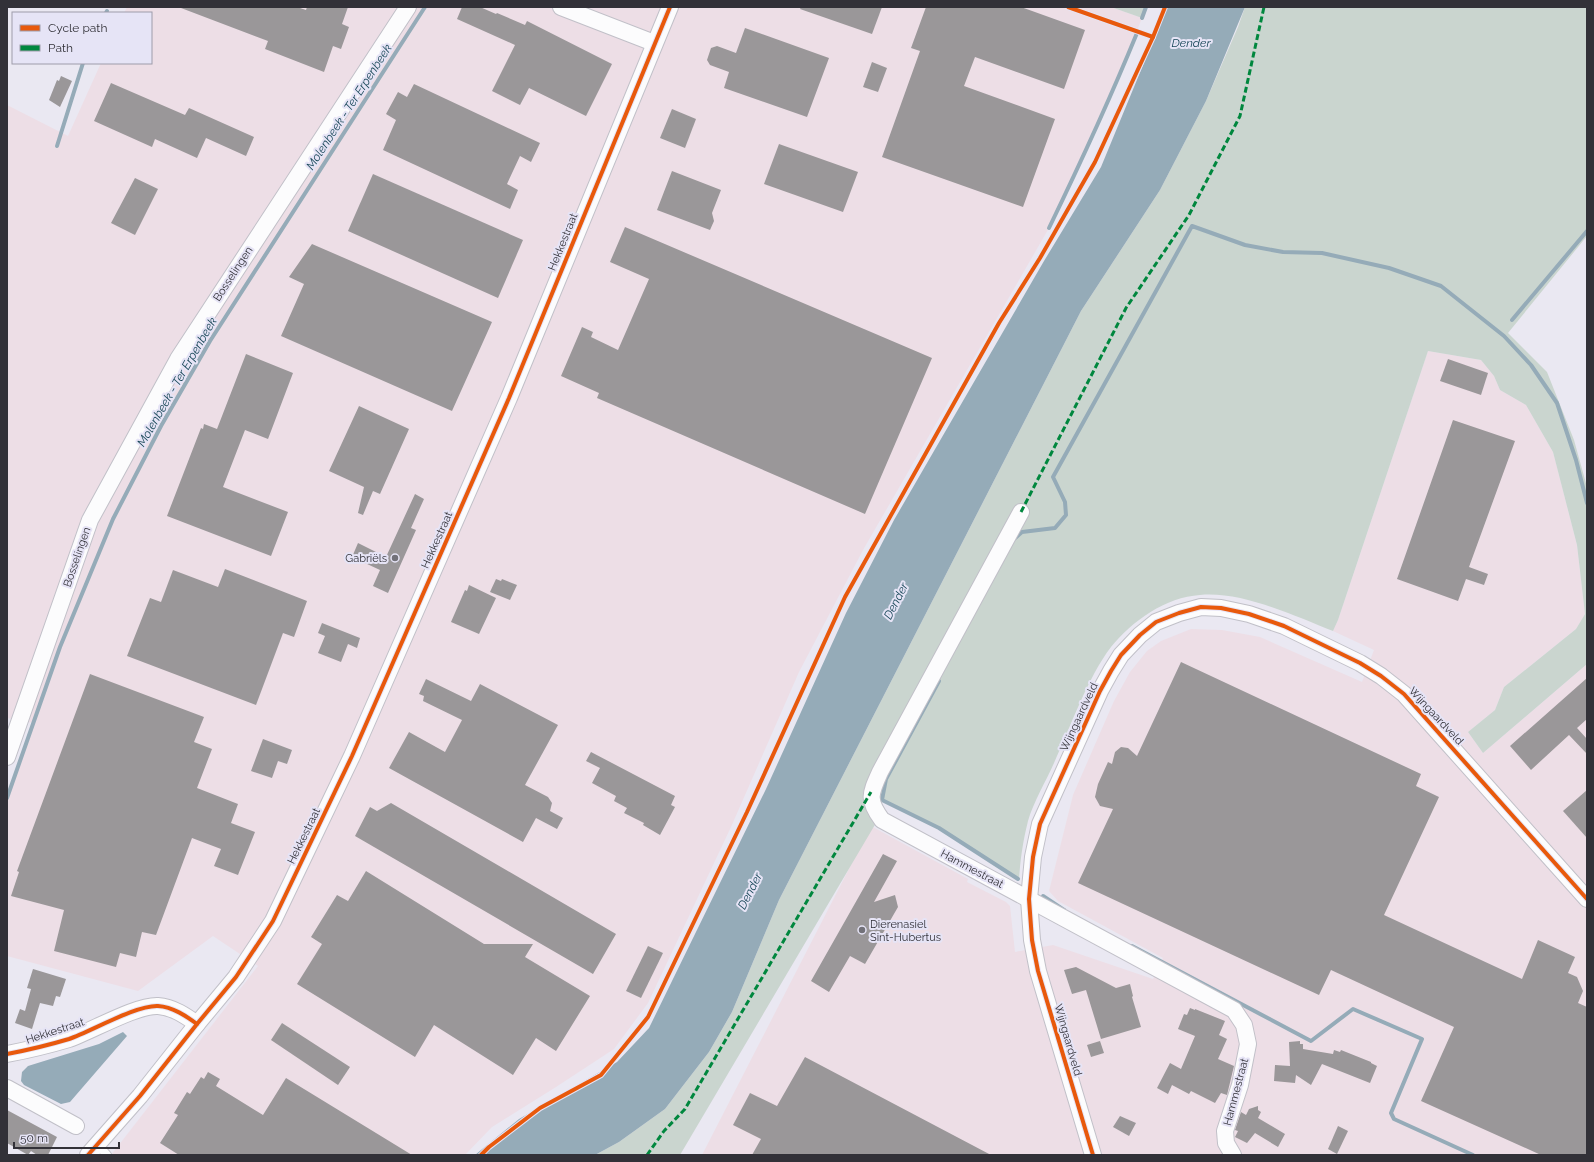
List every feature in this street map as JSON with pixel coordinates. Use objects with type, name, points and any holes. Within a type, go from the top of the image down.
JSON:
[{"type":"street","name":"Bosselingen","points":[[7,756],[90,520],[178,358],[408,7]]},
{"type":"street","points":[[561,7],[654,43]]},
{"type":"street","name":"Hekkestraat","points":[[95,1152],[197,1024],[236,978],[273,921],[352,756],[509,398],[670,7]]},
{"type":"street","name":"Hammestraat","points":[[1021,512],[871,792],[873,809],[882,820],[1234,1010],[1244,1024],[1248,1044],[1240,1085],[1225,1131],[1226,1143],[1233,1155]]},
{"type":"street","name":"Wijngaardveld","points":[[1093,1155],[1038,970],[1032,940],[1029,899],[1033,857],[1040,824],[1100,690],[1121,655],[1156,622],[1179,613],[1201,607],[1221,608],[1249,614],[1284,626],[1360,663],[1381,676],[1409,699],[1587,899]]},
{"type":"street","name":"Hekkestraat","points":[[7,1054],[70,1038],[144,1008],[158,1006],[173,1010],[197,1024]]},
{"type":"street","points":[[7,1088],[76,1126]]},
{"type":"shaded area","points":[[127,7],[1111,7],[1142,18],[1115,86],[1082,161],[1049,228],[863,550],[799,672],[731,827],[648,1003],[614,1049],[492,1127],[465,1155],[111,1155],[258,966],[213,936],[138,991],[7,956],[7,798],[33,723],[7,718],[7,105],[68,136],[101,64],[152,64],[152,12],[124,12]]},
{"type":"shaded area","points":[[1111,7],[1146,7],[1142,18]]},
{"type":"shaded area","points":[[1245,7],[1587,7],[1587,236],[1508,333],[1547,372],[1574,440],[1587,487],[1587,664],[1483,753],[1468,732],[1495,710],[1504,687],[1576,629],[1585,614],[1577,545],[1553,452],[1526,405],[1500,390],[1494,376],[1481,360],[1428,351],[1338,620],[1333,631],[1268,606],[1233,597],[1216,595],[1200,595],[1175,600],[1162,605],[1139,620],[1119,637],[1111,647],[1095,673],[1080,703],[1030,814],[1023,843],[1019,881],[939,828],[882,800],[876,823],[680,1155],[595,1155],[619,1142],[665,1109],[709,1052],[732,1012],[779,900],[1081,311],[1160,190],[1206,101]]},
{"type":"shaded area","points":[[1428,351],[1481,360],[1494,376],[1500,390],[1526,405],[1553,452],[1577,545],[1585,614],[1576,629],[1504,687],[1495,710],[1468,732],[1483,753],[1587,664],[1587,1155],[702,1155],[871,826],[968,879],[967,882],[1006,902],[1010,906],[1015,952],[1053,945],[1153,979],[1163,958],[1058,901],[1049,891],[1073,795],[1114,701],[1130,672],[1147,651],[1161,641],[1191,629],[1222,630],[1260,637],[1362,682],[1374,650],[1333,631],[1338,620]]},
{"type":"water","name":"Dender","points":[[1167,7],[1245,7],[1206,101],[1160,190],[1081,311],[779,900],[732,1012],[709,1052],[665,1109],[619,1142],[595,1155],[475,1155],[519,1119],[617,1062],[649,1028],[766,789],[846,613],[894,520],[1044,261],[1101,167]]},
{"type":"water","points":[[123,1032],[127,1036],[70,1102],[61,1104],[24,1085],[21,1081],[22,1072],[28,1066],[99,1044]]},
{"type":"building","points":[[181,7],[297,7],[306,10],[307,7],[348,7],[342,24],[349,27],[341,49],[333,46],[324,72],[265,49],[268,41]]},
{"type":"building","points":[[462,7],[480,7],[525,25],[527,21],[612,64],[586,116],[529,88],[520,105],[492,91],[515,45],[457,19]]},
{"type":"building","points":[[801,7],[882,7],[872,34],[800,9]]},
{"type":"building","points":[[926,7],[1021,7],[1085,30],[1064,89],[975,57],[964,86],[1055,119],[1023,207],[882,157],[920,51],[911,48]]},
{"type":"building","points":[[745,28],[829,58],[807,117],[724,88],[729,72],[710,65],[707,60],[711,48],[717,46],[736,53]]},
{"type":"building","points":[[872,62],[887,68],[878,92],[863,87]]},
{"type":"building","points":[[61,76],[72,81],[60,107],[49,100],[57,80],[59,81]]},
{"type":"building","points":[[111,83],[185,115],[189,108],[254,137],[246,156],[206,138],[197,158],[155,139],[152,147],[94,121]]},
{"type":"building","points":[[414,84],[540,143],[531,162],[520,156],[507,184],[518,190],[510,209],[383,150],[396,120],[386,114],[398,92],[407,97]]},
{"type":"building","points":[[672,109],[696,119],[685,148],[660,138]]},
{"type":"building","points":[[779,144],[858,172],[843,212],[764,184]]},
{"type":"building","points":[[672,171],[721,190],[712,213],[714,221],[710,230],[657,210]]},
{"type":"building","points":[[373,174],[523,240],[498,298],[348,231]]},
{"type":"building","points":[[135,178],[158,189],[135,235],[111,223]]},
{"type":"building","points":[[625,227],[932,358],[865,514],[597,398],[599,393],[561,376],[582,327],[593,332],[591,337],[618,350],[649,279],[610,262]]},
{"type":"building","points":[[312,244],[492,322],[452,411],[281,336],[304,284],[289,277]]},
{"type":"building","points":[[246,354],[293,373],[268,439],[245,430],[223,487],[288,512],[271,556],[167,516],[201,428],[203,429],[204,424],[217,429]]},
{"type":"building","points":[[1448,359],[1488,373],[1481,395],[1440,381]]},
{"type":"building","points":[[359,406],[409,429],[380,494],[373,491],[363,515],[358,513],[364,487],[329,471]]},
{"type":"building","points":[[1453,420],[1515,441],[1469,567],[1488,574],[1484,585],[1466,579],[1458,601],[1397,579]]},
{"type":"building","points":[[415,494],[424,499],[411,528],[416,530],[388,593],[373,586],[380,570],[352,557],[358,543],[386,557]]},
{"type":"building","points":[[225,569],[307,601],[294,637],[283,633],[256,705],[127,656],[150,598],[161,602],[173,570],[218,587]]},
{"type":"building","points":[[496,579],[501,581],[502,579],[517,585],[510,600],[490,592]]},
{"type":"building","points":[[469,585],[496,598],[479,634],[451,622],[465,590],[467,591]]},
{"type":"building","points":[[322,623],[360,638],[357,648],[348,644],[341,662],[318,653],[325,636],[318,633]]},
{"type":"building","points":[[1181,662],[1421,774],[1416,786],[1439,797],[1384,915],[1522,979],[1538,940],[1575,957],[1568,973],[1577,977],[1583,991],[1578,1003],[1587,1007],[1587,1155],[1541,1155],[1421,1101],[1454,1027],[1331,970],[1319,995],[1078,883],[1113,809],[1100,806],[1095,797],[1098,784],[1108,762],[1112,764],[1115,752],[1121,747],[1128,748],[1137,756]]},
{"type":"building","points":[[90,674],[204,717],[194,742],[212,749],[197,788],[238,804],[231,823],[255,832],[238,875],[214,866],[221,849],[192,838],[156,935],[142,932],[136,957],[120,953],[116,967],[54,951],[64,910],[11,896],[19,872],[17,871]]},
{"type":"building","points":[[1587,678],[1587,719],[1577,728],[1587,739],[1587,754],[1569,735],[1531,770],[1510,746]]},
{"type":"building","points":[[426,679],[471,701],[480,684],[558,725],[525,785],[548,797],[552,803],[550,811],[563,818],[557,829],[536,818],[523,842],[389,768],[409,732],[445,752],[462,720],[423,701],[424,696],[419,694]]},
{"type":"building","points":[[263,739],[292,750],[287,764],[278,761],[272,778],[251,771]]},
{"type":"building","points":[[591,752],[675,796],[671,805],[675,807],[660,835],[643,825],[644,823],[624,813],[627,808],[614,801],[616,796],[592,783],[600,768],[586,761]]},
{"type":"building","points":[[1587,790],[1587,838],[1563,811]]},
{"type":"building","points":[[391,803],[616,934],[593,974],[355,836],[370,807],[377,811]]},
{"type":"building","name":"Dierenasiel Sint-Hubertus","points":[[883,854],[897,861],[874,902],[895,895],[898,907],[865,964],[850,956],[829,992],[811,981]]},
{"type":"building","points":[[366,871],[484,944],[533,944],[525,957],[590,996],[556,1051],[536,1038],[513,1075],[434,1025],[415,1057],[297,984],[322,944],[311,937],[337,895],[348,901]]},
{"type":"building","points":[[648,946],[663,953],[641,998],[626,991]]},
{"type":"building","points":[[1076,967],[1116,988],[1130,984],[1132,997],[1141,1027],[1101,1039],[1086,990],[1072,994],[1064,970]]},
{"type":"building","points":[[33,969],[66,979],[60,997],[56,996],[53,1006],[40,1003],[32,1029],[15,1023],[20,1009],[25,1011],[31,989],[27,988]]},
{"type":"building","points":[[1190,1008],[1225,1021],[1219,1035],[1227,1039],[1218,1059],[1234,1066],[1227,1095],[1221,1093],[1215,1103],[1191,1091],[1189,1094],[1172,1085],[1168,1094],[1157,1088],[1170,1063],[1181,1069],[1195,1036],[1178,1029],[1184,1014],[1187,1015]]},
{"type":"building","points":[[282,1023],[350,1067],[338,1085],[271,1040]]},
{"type":"building","points":[[1100,1041],[1104,1053],[1091,1057],[1087,1045]]},
{"type":"building","points":[[1300,1041],[1300,1044],[1303,1044],[1303,1049],[1333,1054],[1334,1050],[1340,1052],[1341,1050],[1371,1062],[1377,1066],[1370,1083],[1322,1064],[1311,1085],[1296,1075],[1295,1083],[1274,1081],[1275,1065],[1290,1066],[1289,1042]]},
{"type":"building","points":[[805,1057],[991,1155],[752,1155],[761,1139],[733,1125],[750,1093],[777,1106]]},
{"type":"building","points":[[208,1072],[220,1079],[216,1086],[263,1115],[286,1078],[412,1155],[179,1155],[160,1143],[178,1115],[174,1113],[187,1092],[190,1094],[201,1077],[204,1079]]},
{"type":"building","points":[[1258,1106],[1258,1110],[1261,1112],[1258,1118],[1285,1134],[1278,1147],[1255,1133],[1247,1143],[1235,1137],[1238,1131],[1235,1130],[1241,1112],[1246,1115],[1249,1109]]},
{"type":"building","points":[[7,1110],[57,1137],[48,1155],[37,1155],[31,1151],[28,1155],[7,1143]]},
{"type":"building","points":[[1120,1116],[1136,1123],[1129,1136],[1113,1127]]},
{"type":"building","points":[[1338,1126],[1348,1131],[1337,1154],[1328,1149]]},
{"type":"waterway","name":"Molenbeek - Ter Erpenbeek","points":[[7,798],[60,647],[113,519],[161,426],[210,341],[425,7]]},
{"type":"waterway","points":[[1142,18],[1146,7]]},
{"type":"waterway","points":[[1049,228],[1072,180],[1137,33]]},
{"type":"waterway","points":[[57,146],[83,64]]},
{"type":"waterway","points":[[1014,539],[1022,532],[1055,528],[1066,515],[1065,502],[1053,477],[1192,226],[1245,245],[1283,252],[1322,253],[1389,268],[1441,286],[1504,336],[1531,365],[1557,403],[1576,460],[1587,503]]},
{"type":"waterway","points":[[1512,320],[1587,231]]},
{"type":"waterway","points":[[939,681],[886,779],[882,800],[939,828],[1018,879]]},
{"type":"waterway","points":[[1043,896],[1064,910]]},
{"type":"waterway","points":[[1132,946],[1311,1041],[1353,1009],[1422,1039],[1391,1113],[1394,1119],[1473,1155]]},
{"type":"marked path","points":[[1021,512],[1126,308],[1189,215],[1240,116],[1264,7]]},
{"type":"marked path","points":[[647,1155],[664,1131],[685,1109],[871,792]]},
{"type":"cycle path","points":[[7,1054],[69,1039],[126,1014],[149,1007],[158,1006],[169,1008],[184,1015],[197,1024],[236,977],[273,921],[352,756],[509,398],[670,7]]},
{"type":"cycle path","points":[[1068,7],[1153,37]]},
{"type":"cycle path","points":[[481,1155],[489,1147],[540,1108],[601,1075],[648,1017],[747,812],[845,597],[999,323],[1040,258],[1095,162],[1153,37],[1165,7]]},
{"type":"cycle path","points":[[1093,1155],[1038,971],[1032,940],[1029,899],[1033,857],[1040,824],[1100,691],[1121,655],[1140,635],[1156,622],[1179,613],[1201,607],[1221,608],[1249,614],[1284,626],[1360,663],[1381,676],[1404,694],[1587,899]]},
{"type":"cycle path","points":[[88,1155],[140,1096],[197,1024]]},
{"type":"place","name":"Gabriëls","points":[[395,558]]},
{"type":"place","name":"Dierenasiel Sint-Hubertus","points":[[862,930]]}]
